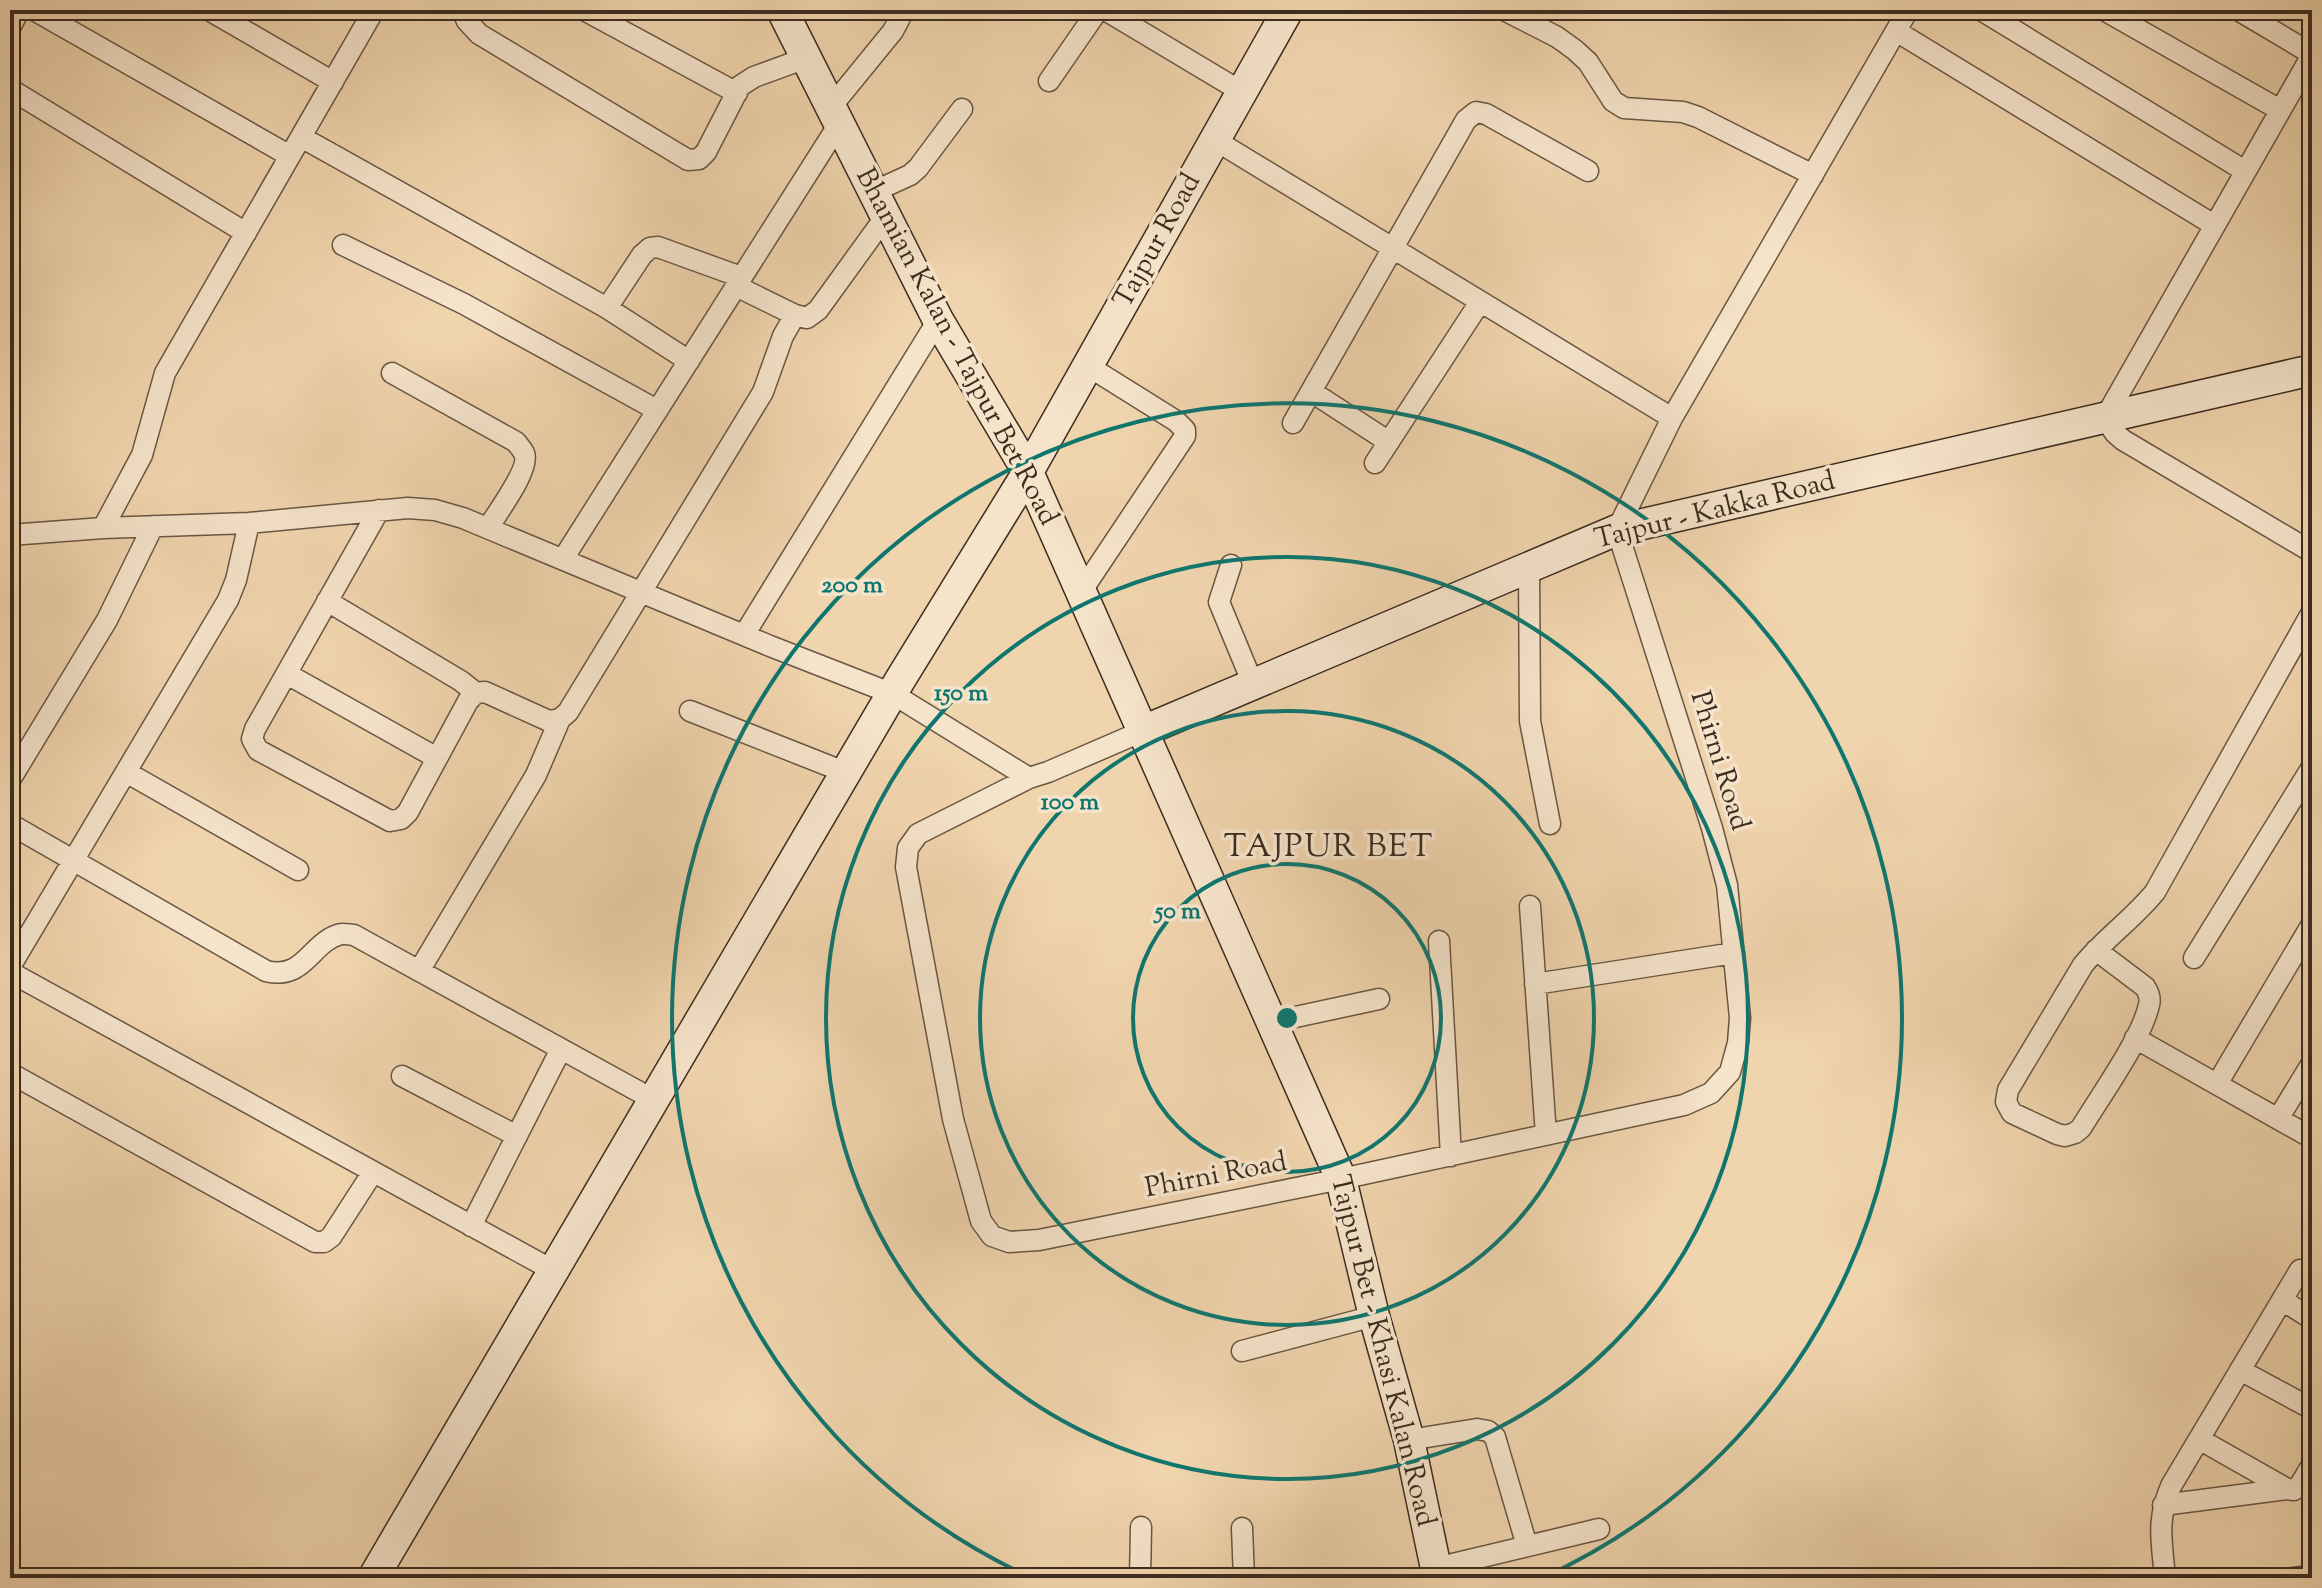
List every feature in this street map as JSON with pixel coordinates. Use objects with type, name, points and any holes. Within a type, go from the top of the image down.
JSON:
[{"type":"street","points":[[10,28],[19,10]]},
{"type":"street","points":[[34,10],[290,156]]},
{"type":"street","points":[[209,10],[333,82]]},
{"type":"street","points":[[103,528],[142,455],[165,373],[374,10]]},
{"type":"street","points":[[462,10],[479,34],[688,160],[699,159],[706,152],[740,86],[754,77],[806,58]]},
{"type":"street","points":[[584,10],[737,93]]},
{"type":"street","name":"Bhamian Kalan - Tajpur Bet Road","points":[[782,10],[938,320],[1028,472],[1143,731]]},
{"type":"street","points":[[563,559],[739,282],[835,115],[904,10]]},
{"type":"street","points":[[1049,81],[1098,10]]},
{"type":"street","points":[[1105,10],[1242,92]]},
{"type":"street","name":"Tajpur Road","points":[[373,1578],[893,694],[1028,472],[1288,10]]},
{"type":"street","points":[[1504,10],[1557,37],[1575,50],[1588,62],[1613,101],[1624,108],[1670,111],[1698,117],[1813,175]]},
{"type":"street","points":[[1617,530],[1672,418],[1908,10]]},
{"type":"street","points":[[1981,10],[2245,171]]},
{"type":"street","points":[[2104,10],[2280,110]]},
{"type":"street","points":[[2238,10],[2312,54],[2105,418],[2123,440],[2312,552]]},
{"type":"street","points":[[1896,31],[2214,225]]},
{"type":"street","points":[[10,89],[246,233]]},
{"type":"street","points":[[607,308],[642,255],[650,248],[658,247],[739,282],[795,315],[807,318],[818,310],[880,204],[918,168],[962,109]]},
{"type":"street","points":[[1293,423],[1466,120],[1476,112],[1486,114],[1588,171]]},
{"type":"street","points":[[301,137],[607,308],[689,361]]},
{"type":"street","points":[[1215,140],[1672,418]]},
{"type":"street","points":[[343,245],[464,304],[657,410]]},
{"type":"street","points":[[1375,463],[1480,302]]},
{"type":"street","points":[[419,971],[530,786],[560,719],[568,712],[763,392],[783,336],[795,315]]},
{"type":"street","points":[[744,635],[938,320]]},
{"type":"street","points":[[1081,592],[1185,436],[1185,430],[1176,421],[1088,366]]},
{"type":"street","name":"Tajpur - Kakka Road","points":[[1143,731],[1617,530],[2312,370]]},
{"type":"street","points":[[392,373],[516,442],[524,453],[525,462],[519,477],[488,528]]},
{"type":"street","points":[[1312,392],[1389,442]]},
{"type":"street","points":[[10,535],[249,523],[408,508],[435,510],[488,528],[893,694],[1029,778]]},
{"type":"street","points":[[379,510],[255,729],[252,739],[258,750],[390,821],[401,819],[408,812],[468,701],[476,693],[485,692],[549,721],[560,719]]},
{"type":"street","points":[[249,523],[236,580],[228,600],[10,969],[554,1271]]},
{"type":"street","points":[[10,780],[107,620],[153,526]]},
{"type":"street","name":"Phirni Road","points":[[1143,731],[1029,778],[918,834],[908,848],[906,867],[953,1119],[981,1221],[992,1236],[1009,1242],[1039,1240],[1684,1105],[1711,1093],[1730,1072],[1738,1043],[1740,1018],[1727,885],[1712,828],[1617,530]]},
{"type":"street","points":[[1231,565],[1219,602],[1253,684]]},
{"type":"street","points":[[1529,568],[1530,721],[1550,824]]},
{"type":"street","points":[[327,601],[476,693]]},
{"type":"street","points":[[2096,950],[2145,987],[2150,1003],[2135,1038],[2081,1128],[2065,1136],[2012,1113],[2006,1102],[2008,1090],[2083,965],[2096,950],[2141,909],[2155,892],[2312,612]]},
{"type":"street","points":[[287,674],[437,758]]},
{"type":"street","points":[[690,711],[847,773]]},
{"type":"street","name":"Tajpur Bet - Khasi Kalan Road","points":[[1143,731],[1341,1179],[1374,1316],[1409,1440],[1437,1573]]},
{"type":"street","points":[[2194,958],[2312,767]]},
{"type":"street","points":[[126,772],[298,870]]},
{"type":"street","points":[[10,824],[266,971],[278,974],[290,972],[342,933],[354,935],[654,1100]]},
{"type":"street","points":[[1530,906],[1546,1135]]},
{"type":"street","points":[[2217,1084],[2312,924]]},
{"type":"street","points":[[1439,941],[1451,1156]]},
{"type":"street","points":[[1535,984],[1734,953]]},
{"type":"street","points":[[1272,1022],[1379,999]]},
{"type":"street","points":[[2135,1038],[2312,1138]]},
{"type":"street","points":[[471,1226],[561,1049]]},
{"type":"street","points":[[2278,1119],[2312,1063]]},
{"type":"street","points":[[10,1073],[315,1242],[324,1242],[331,1237],[373,1172]]},
{"type":"street","points":[[402,1076],[517,1136]]},
{"type":"street","points":[[2165,1578],[2161,1519],[2171,1486],[2300,1270]]},
{"type":"street","points":[[2282,1300],[2312,1319]]},
{"type":"street","points":[[1242,1351],[1374,1316]]},
{"type":"street","points":[[2240,1370],[2312,1409]]},
{"type":"street","points":[[1409,1440],[1477,1429],[1488,1431],[1495,1437],[1527,1546]]},
{"type":"street","points":[[2199,1439],[2287,1489]]},
{"type":"street","points":[[2163,1505],[2294,1490],[2312,1465]]},
{"type":"street","points":[[1140,1578],[1141,1527]]},
{"type":"street","points":[[1242,1528],[1244,1578]]},
{"type":"street","points":[[1437,1573],[1527,1546],[1599,1529]]},
{"type":"street","points":[[2293,1578],[2312,1576]]},
{"type":"district","name":"TAJPUR BET","points":[[1329,848]]}]
